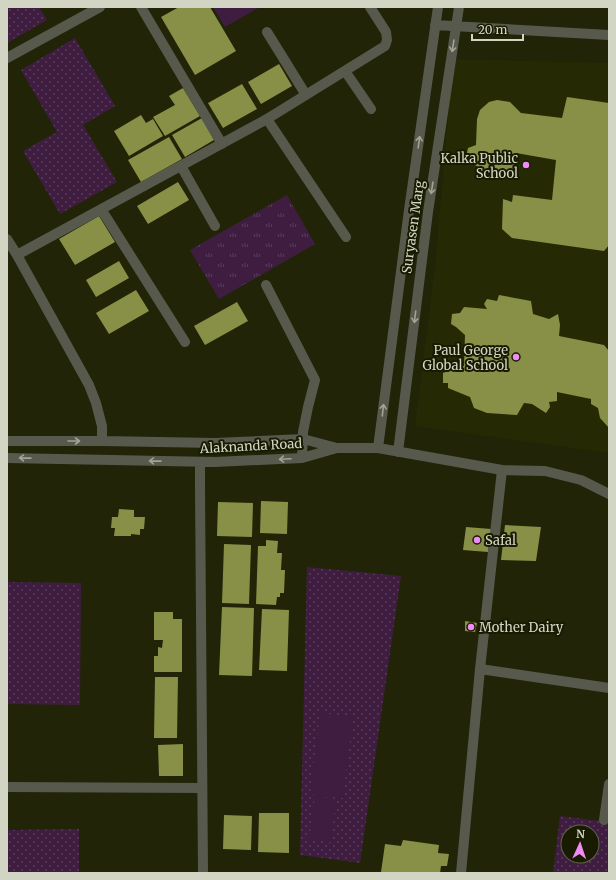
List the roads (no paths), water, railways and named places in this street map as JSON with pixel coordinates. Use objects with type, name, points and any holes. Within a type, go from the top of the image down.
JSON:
[{"type":"street","points":[[7,58],[100,7]]},
{"type":"street","points":[[141,7],[222,144]]},
{"type":"street","points":[[17,255],[267,119],[385,46],[387,40],[386,32],[370,7]]},
{"type":"street","name":"Suryasen Marg","points":[[378,448],[409,210],[438,7]]},
{"type":"street","name":"Suryasen Marg","points":[[398,452],[428,212],[459,7]]},
{"type":"street","points":[[435,25],[609,35]]},
{"type":"street","points":[[267,32],[306,95]]},
{"type":"street","points":[[345,71],[371,109]]},
{"type":"street","points":[[267,119],[346,237]]},
{"type":"street","points":[[181,166],[215,226]]},
{"type":"street","points":[[101,209],[185,342]]},
{"type":"street","points":[[7,239],[89,385],[96,403],[102,426],[102,441]]},
{"type":"street","points":[[266,285],[315,380],[308,407],[303,439],[302,458]]},
{"type":"street","points":[[7,441],[216,443],[303,439],[337,448]]},
{"type":"street","name":"Alaknanda Road","points":[[7,458],[216,462],[302,458],[337,448],[378,448],[502,470],[545,471],[581,480],[609,494]]},
{"type":"street","points":[[200,462],[204,873]]},
{"type":"street","points":[[461,873],[480,669],[502,470]]},
{"type":"street","points":[[480,669],[609,688]]},
{"type":"street","points":[[604,820],[609,784]]},
{"type":"street","points":[[7,787],[202,788]]},
{"type":"place","name":"Kalka Public School","points":[[526,165]]},
{"type":"place","name":"Paul George Global School","points":[[516,357]]},
{"type":"place","name":"Safal","points":[[477,540]]},
{"type":"place","name":"Mother Dairy","points":[[471,627]]}]
